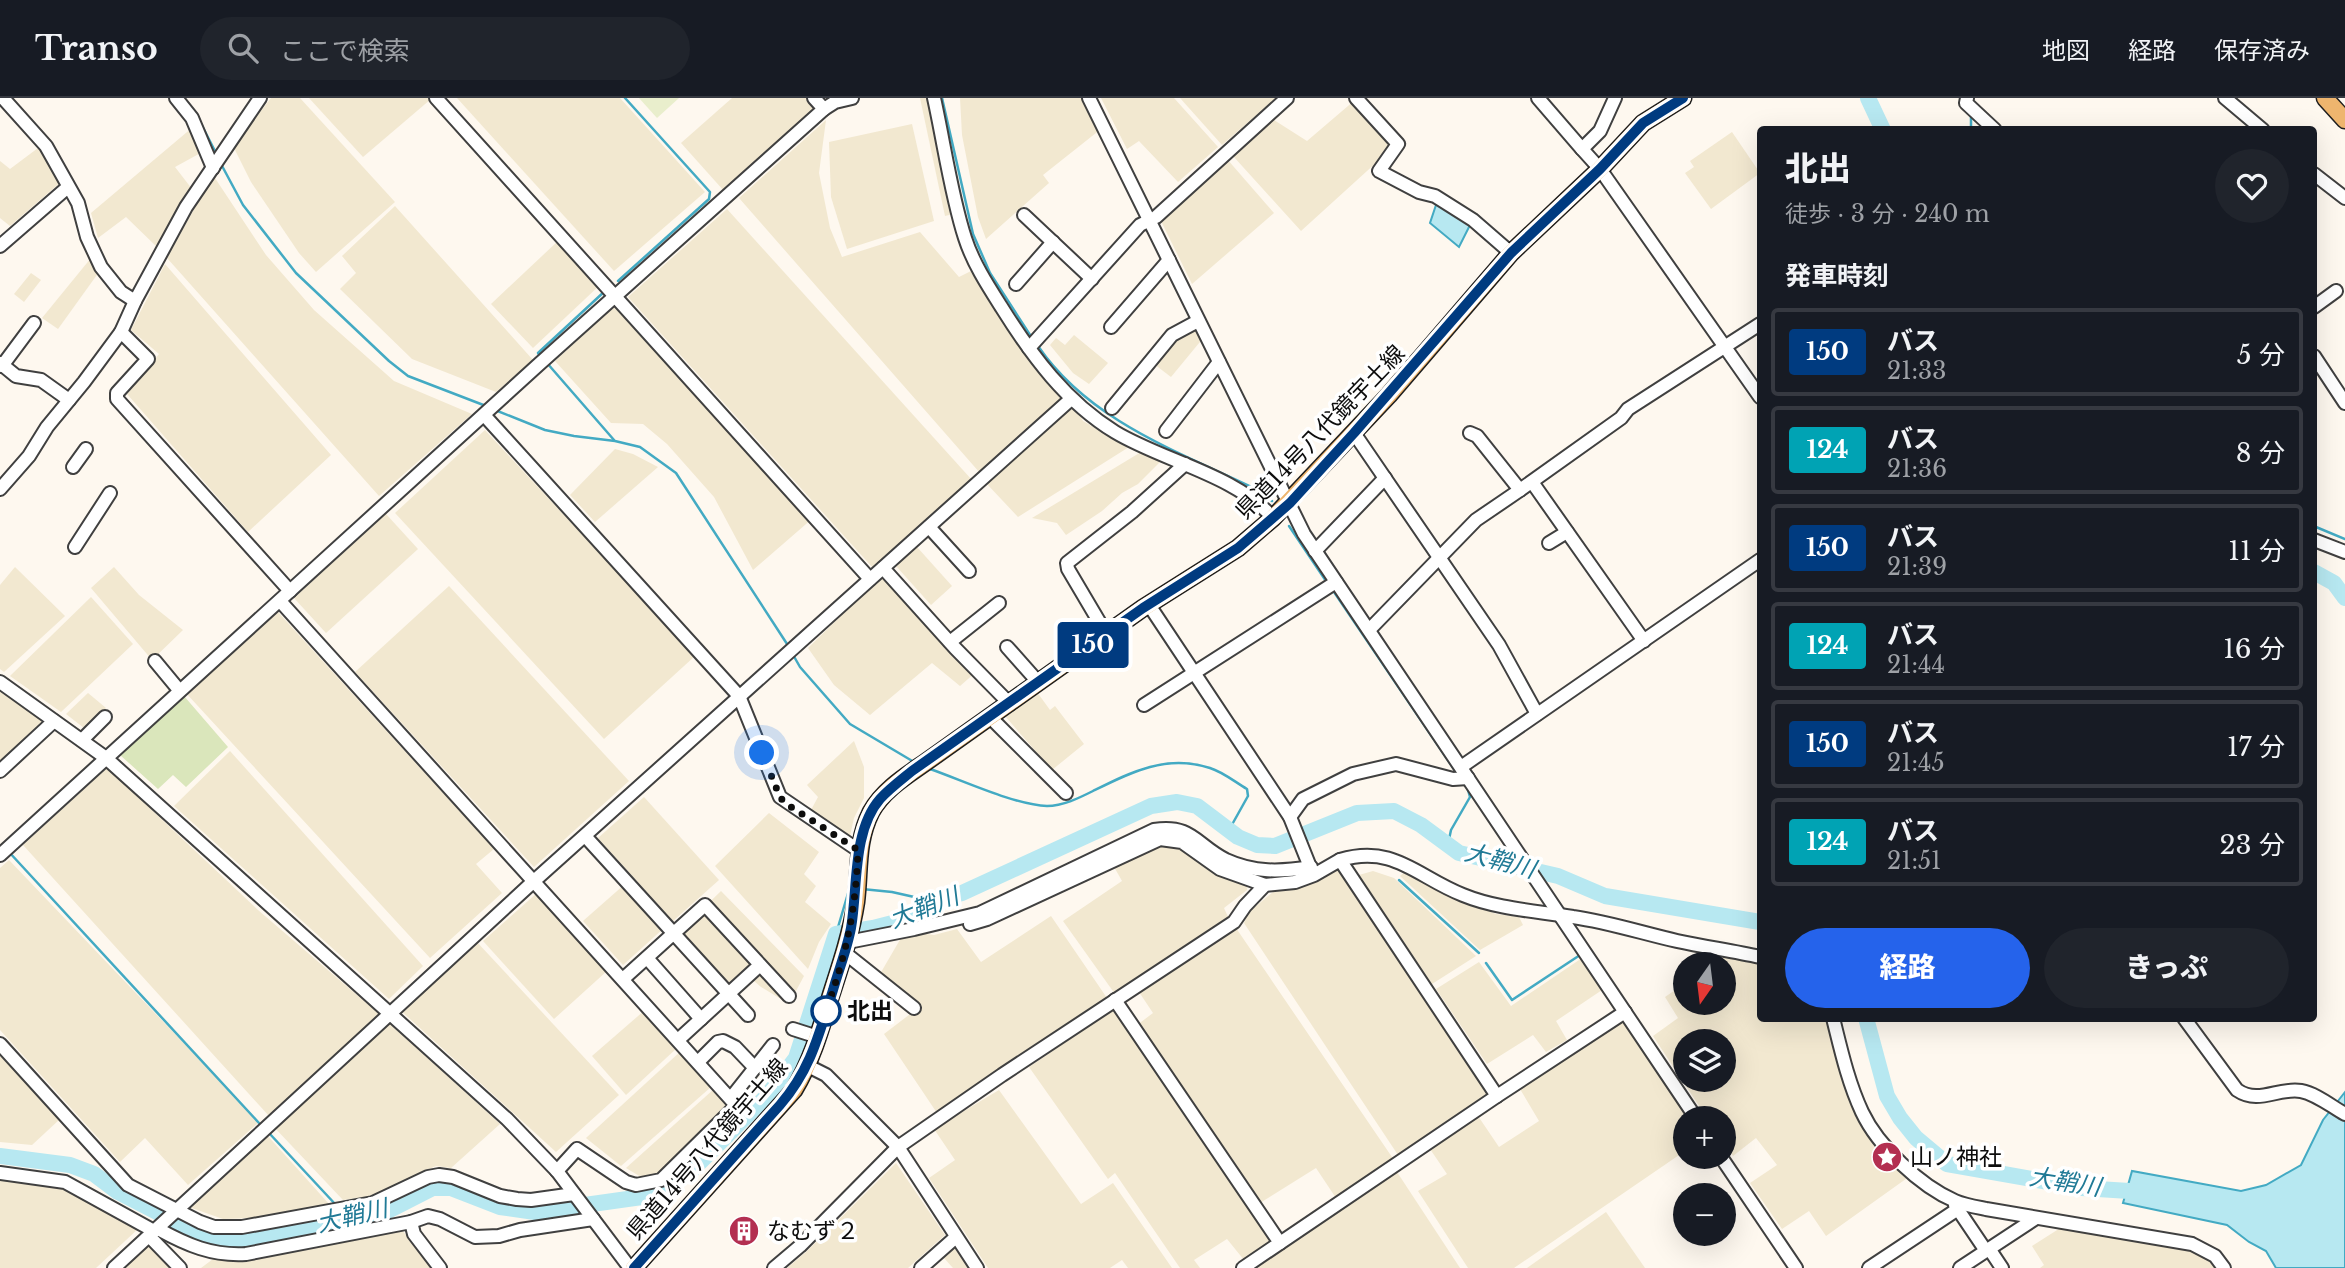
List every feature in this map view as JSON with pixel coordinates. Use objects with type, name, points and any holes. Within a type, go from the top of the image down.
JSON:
[{"type":"main road","name":"県道14号八代鏡宇土線","points":[[632,1268],[794,1090],[808,1066],[815,1035],[848,940],[857,890],[858,850],[870,814],[878,801],[912,771],[1149,604],[1238,548],[1290,503],[1511,253],[1600,169],[1643,123],[1683,98]]},
{"type":"main road","points":[[2325,98],[2345,120]]},
{"type":"street","points":[[3,98],[37,134],[78,203],[87,236],[101,267],[121,292],[135,301]]},
{"type":"street","points":[[176,98],[219,160]]},
{"type":"street","points":[[1,487],[29,456],[47,427],[121,332],[186,207],[260,98]]},
{"type":"street","points":[[436,98],[870,579]]},
{"type":"street","points":[[814,98],[824,109]]},
{"type":"street","points":[[5,850],[824,109],[835,102],[852,98]]},
{"type":"street","points":[[934,98],[965,238],[981,276],[1036,342],[1051,378],[1071,399],[1115,432],[1251,497],[1273,517]]},
{"type":"street","points":[[1088,98],[1331,586],[1369,630],[1622,1014],[1687,1106]]},
{"type":"street","points":[[1036,342],[1140,225],[1156,217],[1287,98]]},
{"type":"street","points":[[1356,98],[1398,144],[1380,171],[1419,192],[1435,195],[1474,220],[1511,253]]},
{"type":"street","points":[[1538,98],[1600,169],[1757,392]]},
{"type":"street","points":[[1582,149],[1600,131],[1615,98]]},
{"type":"street","points":[[2225,98],[2258,126]]},
{"type":"street","points":[[1970,105],[1990,126]]},
{"type":"street","points":[[2317,176],[2345,197]]},
{"type":"street","points":[[0,246],[68,187]]},
{"type":"street","points":[[1024,215],[1092,279]]},
{"type":"street","points":[[1016,284],[1053,242]]},
{"type":"street","points":[[1111,327],[1169,260]]},
{"type":"street","points":[[2317,305],[2336,291]]},
{"type":"street","points":[[1112,408],[1172,335],[1198,321]]},
{"type":"street","points":[[34,323],[1,365],[16,376],[41,380],[69,400]]},
{"type":"street","points":[[1369,630],[1476,520],[1621,418],[1628,409],[1757,326]]},
{"type":"street","points":[[121,332],[148,359],[117,393],[117,399],[534,881],[734,1103],[733,1109],[662,1180],[636,1185],[626,1182],[577,1149],[557,1171]]},
{"type":"street","points":[[2317,360],[2345,402]]},
{"type":"street","points":[[1166,431],[1219,362]]},
{"type":"street","points":[[114,1268],[534,881],[1071,399]]},
{"type":"street","points":[[485,414],[739,696],[780,797],[858,850]]},
{"type":"street","points":[[1354,433],[1499,645],[1537,714]]},
{"type":"street","points":[[1470,433],[1477,436],[1520,490]]},
{"type":"street","points":[[73,467],[86,449]]},
{"type":"street","points":[[1107,635],[1068,569],[1068,563],[1185,464]]},
{"type":"street","points":[[1315,551],[1385,478]]},
{"type":"street","points":[[1532,482],[1644,641]]},
{"type":"street","points":[[75,547],[110,493]]},
{"type":"street","points":[[929,527],[970,571]]},
{"type":"street","points":[[1549,542],[1567,532]]},
{"type":"street","points":[[2317,541],[2345,552]]},
{"type":"street","points":[[1292,821],[1303,799],[1353,774],[1396,764],[1453,779],[1464,773],[1537,714],[1757,562]]},
{"type":"street","points":[[883,568],[1010,704]]},
{"type":"street","points":[[1144,705],[1331,586]]},
{"type":"street","points":[[950,642],[999,603]]},
{"type":"street","points":[[1149,604],[1292,821],[1311,866]]},
{"type":"street","points":[[1007,647],[1039,683]]},
{"type":"street","points":[[155,661],[180,690]]},
{"type":"street","points":[[0,682],[106,758],[507,1119],[557,1171],[632,1268]]},
{"type":"street","points":[[82,740],[104,717]]},
{"type":"street","points":[[990,717],[1066,793]]},
{"type":"street","points":[[0,771],[54,721]]},
{"type":"street","points":[[914,1008],[850,957],[848,940],[914,929],[980,913],[1146,834],[1166,828],[1180,829],[1219,855],[1249,869],[1279,872],[1373,855],[1412,867],[1465,896],[1556,911],[1757,956]]},
{"type":"street","points":[[585,836],[748,1015]]},
{"type":"street","points":[[914,929],[933,931],[987,919],[1160,839],[1182,842],[1220,869],[1265,886],[1295,882],[1311,866]]},
{"type":"street","points":[[1339,860],[1497,1096]]},
{"type":"street","points":[[774,1268],[898,1147],[1234,922],[1245,906],[1265,886]]},
{"type":"street","points":[[623,979],[705,905],[759,960],[760,965],[789,996]]},
{"type":"street","points":[[647,958],[701,1019]]},
{"type":"street","points":[[678,1040],[760,965]]},
{"type":"street","points":[[1115,1000],[1280,1243]]},
{"type":"street","points":[[1243,1268],[1622,1014]]},
{"type":"street","points":[[1834,1022],[1848,1078],[1863,1114],[1908,1170],[1956,1205],[1984,1248],[1989,1250],[2002,1268]]},
{"type":"street","points":[[2187,1022],[2242,1094],[2267,1097],[2285,1091],[2301,1091],[2345,1115]]},
{"type":"street","points":[[793,1029],[815,1035]]},
{"type":"street","points":[[698,1062],[718,1042],[723,1041],[735,1047],[755,1068]]},
{"type":"street","points":[[0,1044],[128,1185],[214,1227],[230,1228],[386,1199],[428,1177],[439,1175],[453,1177],[486,1191],[517,1199],[575,1196]]},
{"type":"street","points":[[731,1098],[773,1045]]},
{"type":"street","points":[[808,1066],[826,1075],[898,1147],[976,1268]]},
{"type":"street","points":[[1729,1169],[1796,1268]]},
{"type":"street","points":[[0,1173],[65,1182],[183,1243],[228,1255],[246,1254],[411,1222],[428,1216],[475,1237],[499,1236],[592,1217]]},
{"type":"street","points":[[1869,1268],[1956,1205],[2192,1244],[2216,1256],[2224,1268]]},
{"type":"street","points":[[1960,1268],[2036,1218]]},
{"type":"street","points":[[411,1222],[414,1234],[440,1268]]},
{"type":"street","points":[[156,1230],[180,1268]]},
{"type":"street","points":[[921,1268],[956,1237]]},
{"type":"shaded area","points":[[271,98],[300,98],[395,202],[316,272],[299,253],[251,182],[233,146]]},
{"type":"shaded area","points":[[309,98],[430,98],[431,99],[363,157]]},
{"type":"shaded area","points":[[457,98],[620,98],[705,192],[614,271]]},
{"type":"shaded area","points":[[732,98],[809,98],[817,107],[724,191],[681,143]]},
{"type":"shaded area","points":[[920,98],[933,98],[958,213],[945,216]]},
{"type":"shaded area","points":[[960,98],[1085,98],[1101,129],[1043,175],[1049,183],[986,239],[978,217],[962,135]]},
{"type":"shaded area","points":[[1101,98],[1174,98],[1218,147],[1178,182],[1139,141],[1127,149]]},
{"type":"shaded area","points":[[1180,98],[1276,98],[1222,145]]},
{"type":"shaded area","points":[[1355,100],[1393,142],[1378,161],[1301,231],[1233,156],[1274,120],[1307,141]]},
{"type":"shaded area","points":[[826,120],[819,173],[830,228],[842,257],[920,232],[959,277],[973,270],[1066,399],[980,473],[739,198]]},
{"type":"shaded area","points":[[912,124],[934,221],[847,249],[831,197],[829,142]]},
{"type":"shaded area","points":[[193,127],[206,150],[175,167],[192,189],[181,203],[157,247],[126,217],[98,238],[91,213]]},
{"type":"shaded area","points":[[1732,132],[1757,169],[1757,175],[1711,209],[1685,173],[1694,167],[1690,161]]},
{"type":"shaded area","points":[[42,145],[61,182],[10,226],[0,218],[0,161],[10,169]]},
{"type":"shaded area","points":[[1227,159],[1274,213],[1192,284],[1160,219]]},
{"type":"shaded area","points":[[213,175],[266,255],[314,310],[394,381],[472,414],[379,496],[167,258]]},
{"type":"shaded area","points":[[395,206],[533,360],[496,392],[412,359],[340,289],[356,273],[342,256]]},
{"type":"shaded area","points":[[727,209],[972,480],[873,568],[628,297]]},
{"type":"shaded area","points":[[559,240],[601,284],[533,348],[491,304]]},
{"type":"shaded area","points":[[91,258],[99,272],[58,329],[42,318]]},
{"type":"shaded area","points":[[165,264],[331,455],[248,532],[127,394],[159,354],[131,330]]},
{"type":"shaded area","points":[[31,273],[41,280],[24,302],[14,294]]},
{"type":"shaded area","points":[[617,304],[813,518],[753,570],[714,497],[667,444],[643,424],[611,423],[555,361]]},
{"type":"shaded area","points":[[1195,328],[1204,337],[1171,377],[1154,364],[1176,338]]},
{"type":"shaded area","points":[[1074,335],[1108,363],[1089,384],[1073,373],[1050,345],[1056,338],[1065,345]]},
{"type":"shaded area","points":[[1074,404],[1083,421],[1129,447],[1018,517],[986,483]]},
{"type":"shaded area","points":[[485,430],[695,656],[604,739],[395,513]]},
{"type":"shaded area","points":[[615,449],[633,454],[658,467],[595,522],[570,495]]},
{"type":"shaded area","points":[[1141,452],[1162,460],[1138,484],[1066,535],[1057,523],[1032,518]]},
{"type":"shaded area","points":[[386,514],[418,549],[326,633],[294,598]]},
{"type":"shaded area","points":[[917,547],[952,586],[931,605],[896,566]]},
{"type":"shaded area","points":[[15,567],[65,616],[4,672],[0,669],[0,585]]},
{"type":"shaded area","points":[[114,567],[139,595],[183,630],[152,660],[91,588]]},
{"type":"shaded area","points":[[884,574],[976,672],[960,686],[932,663],[870,715],[834,685],[808,648]]},
{"type":"shaded area","points":[[449,586],[629,781],[534,867],[355,672]]},
{"type":"shaded area","points":[[91,597],[133,644],[61,712],[10,676]]},
{"type":"shaded area","points":[[278,612],[494,849],[476,864],[502,893],[430,958],[185,692]]},
{"type":"shaded area","points":[[0,691],[46,722],[0,765]]},
{"type":"shaded area","points":[[1037,692],[1050,710],[1055,706],[1084,744],[1052,770],[1005,716]]},
{"type":"shaded area","points":[[88,693],[106,708],[84,728],[66,714]]},
{"type":"shaded area","points":[[854,741],[864,767],[864,798],[854,818],[850,836],[811,810],[818,797],[807,785]]},
{"type":"shaded area","points":[[230,751],[423,966],[389,999],[174,806]]},
{"type":"shaded area","points":[[107,768],[258,910],[379,1014],[269,1116],[23,845]]},
{"type":"shaded area","points":[[644,797],[719,880],[673,921],[598,838]]},
{"type":"shaded area","points":[[769,813],[819,852],[804,874],[816,886],[805,902],[831,924],[819,942],[808,969],[715,866]]},
{"type":"shaded area","points":[[1167,842],[1184,846],[1248,882],[1247,890],[1224,908],[1229,919],[1115,994],[1063,921],[1122,881],[1113,865]]},
{"type":"shaded area","points":[[9,860],[259,1122],[188,1185],[145,1138],[120,1162],[0,1030],[0,868]]},
{"type":"shaded area","points":[[1340,869],[1494,1092],[1398,1155],[1244,923],[1249,912],[1273,892]]},
{"type":"shaded area","points":[[1408,869],[1439,890],[1496,914],[1519,917],[1523,925],[1480,950],[1400,876]]},
{"type":"shaded area","points":[[1373,871],[1394,878],[1476,956],[1432,984],[1359,875]]},
{"type":"shaded area","points":[[625,884],[664,928],[623,965],[583,921]]},
{"type":"shaded area","points":[[721,891],[804,976],[789,1004],[747,975],[733,987],[681,930]]},
{"type":"shaded area","points":[[537,893],[607,971],[554,1019],[483,941]]},
{"type":"shaded area","points":[[1051,916],[1107,998],[937,1113],[884,1034],[918,1008],[880,974],[905,931],[934,935],[957,929],[981,962]]},
{"type":"shaded area","points":[[1236,928],[1394,1160],[1336,1198],[1316,1168],[1260,1203],[1137,1025],[1153,1013],[1139,992]]},
{"type":"shaded area","points":[[476,941],[619,1095],[556,1152],[399,1009]]},
{"type":"shaded area","points":[[1582,958],[1605,988],[1556,1021],[1567,1040],[1546,1052],[1533,1035],[1487,1064],[1436,989],[1479,962],[1511,1006]]},
{"type":"shaded area","points":[[1736,958],[1757,962],[1757,1022],[1828,1022],[1843,1082],[1859,1116],[1910,1176],[1826,1236],[1809,1211],[1782,1229],[1750,1183],[1777,1165],[1756,1138],[1736,1154],[1736,1106],[1699,1106],[1690,1092],[1736,1092],[1736,1029],[1673,1029],[1673,1066],[1653,1036],[1678,1018],[1676,1015],[1736,1015]]},
{"type":"shaded area","points":[[1673,991],[1673,1010],[1665,997]]},
{"type":"shaded area","points":[[645,1010],[677,1048],[626,1095],[592,1056]]},
{"type":"shaded area","points":[[1113,1010],[1273,1241],[1244,1260],[1227,1239],[1194,1260],[1200,1268],[1180,1268],[1115,1173],[1108,1179],[1029,1067]]},
{"type":"shaded area","points":[[1625,1019],[1683,1106],[1673,1106],[1673,1159],[1514,1268],[1468,1268],[1418,1191],[1447,1174],[1430,1149],[1478,1116],[1499,1147],[1539,1121],[1520,1089]]},
{"type":"shaded area","points":[[389,1023],[500,1124],[451,1168],[436,1166],[373,1196],[343,1200],[274,1127]]},
{"type":"shaded area","points":[[681,1051],[711,1087],[621,1166],[586,1138]]},
{"type":"shaded area","points":[[0,1056],[60,1119],[32,1145],[0,1142]]},
{"type":"shaded area","points":[[714,1089],[730,1108],[669,1169],[646,1180],[626,1168]]},
{"type":"shaded area","points":[[999,1090],[1081,1204],[1113,1183],[1172,1268],[1128,1268],[1122,1260],[1110,1268],[988,1268],[929,1178],[955,1160],[934,1129]]},
{"type":"shaded area","points":[[266,1134],[330,1205],[258,1218],[223,1219],[189,1207]]},
{"type":"shaded area","points":[[896,1163],[945,1235],[908,1268],[787,1268],[806,1252]]},
{"type":"shaded area","points":[[1397,1172],[1460,1268],[1254,1268]]},
{"type":"shaded area","points":[[0,1177],[60,1186],[139,1228],[96,1268],[0,1268]]},
{"type":"shaded area","points":[[1606,1212],[1645,1268],[1527,1268]]},
{"type":"shaded area","points":[[2065,1225],[2190,1245],[2221,1268],[2040,1268],[2044,1265],[2032,1246]]},
{"type":"shaded area","points":[[402,1230],[432,1268],[201,1268],[213,1259],[237,1260]]},
{"type":"shaded area","points":[[149,1245],[172,1268],[123,1268]]},
{"type":"shaded area","points":[[954,1247],[968,1268],[953,1268],[943,1257]]},
{"type":"green space","points":[[639,98],[679,98],[657,118]]},
{"type":"green space","points":[[184,696],[228,747],[186,787],[173,775],[158,789],[120,755]]},
{"type":"water","points":[[1437,202],[1471,223],[1459,247],[1430,223]]},
{"type":"water","points":[[2345,1092],[2345,1268],[2276,1268],[2266,1251],[2227,1225],[2123,1203],[2132,1171],[2241,1191],[2266,1185],[2301,1165],[2323,1120]]},
{"type":"waterway","points":[[618,281],[709,199],[710,192],[625,98]]},
{"type":"waterway","points":[[942,98],[973,234],[990,273],[1032,338]]},
{"type":"waterway","points":[[1868,98],[1881,126]]},
{"type":"waterway","points":[[196,114],[217,155]]},
{"type":"waterway","points":[[1971,115],[1971,126]]},
{"type":"waterway","points":[[221,164],[243,205],[296,273],[389,361],[408,376],[486,406]]},
{"type":"waterway","points":[[540,356],[538,353],[605,291]]},
{"type":"waterway","points":[[1038,346],[1059,372],[1109,415],[1167,448],[1258,490],[1272,501]]},
{"type":"waterway","points":[[547,363],[614,440]]},
{"type":"waterway","points":[[495,410],[545,430],[640,447],[676,473],[789,647]]},
{"type":"waterway","points":[[1289,526],[1328,584]]},
{"type":"waterway","points":[[2317,527],[2345,539]]},
{"type":"waterway","points":[[2317,574],[2334,583],[2345,598]]},
{"type":"waterway","points":[[1332,589],[1456,772]]},
{"type":"waterway","points":[[792,653],[800,667],[850,724],[914,762]]},
{"type":"waterway","points":[[930,769],[1004,797],[1047,806],[1071,801],[1149,767],[1194,764],[1215,770],[1247,789],[1248,796],[1229,830]]},
{"type":"waterway","points":[[1448,844],[1451,830],[1470,797],[1468,790]]},
{"type":"waterway","name":"大鞘川","points":[[0,1156],[70,1165],[94,1174],[118,1192],[207,1238],[232,1242],[288,1234],[386,1212],[433,1188],[451,1188],[500,1207],[535,1212],[649,1196],[673,1185],[690,1172],[767,1096],[796,1058],[836,934],[912,918],[932,901],[962,893],[1151,806],[1177,802],[1197,806],[1238,837],[1257,845],[1275,846],[1357,813],[1394,811],[1421,825],[1459,853],[1558,876],[1605,896],[1757,921]]},
{"type":"waterway","points":[[9,852],[259,1123]]},
{"type":"waterway","points":[[1399,880],[1479,953]]},
{"type":"waterway","points":[[862,889],[892,892],[932,901]]},
{"type":"waterway","points":[[836,934],[849,890],[852,890]]},
{"type":"waterway","points":[[1486,963],[1512,1000],[1580,955]]},
{"type":"waterway","name":"大鞘川","points":[[1867,1022],[1887,1096],[1916,1138],[1947,1164],[2082,1188],[2145,1192]]},
{"type":"waterway","points":[[269,1133],[336,1205]]},
{"type":"waterway","points":[[342,1213],[348,1220]]},
{"type":"bus line","name":"150","points":[[634,1268],[794,1090],[808,1066],[848,942],[856,898],[858,850],[870,814],[878,801],[912,771],[1143,608],[1238,548],[1290,503],[1407,374],[1511,253],[1600,169],[1643,123],[1683,98]]},
{"type":"place","name":"北出","points":[[826,1011]]},
{"type":"place","name":"山ノ神社","points":[[1887,1157]]},
{"type":"place","name":"なむず２","points":[[744,1231]]},
{"type":"route","points":[[762,753],[785,803],[858,850],[856,898],[849,938],[826,1011]]}]
